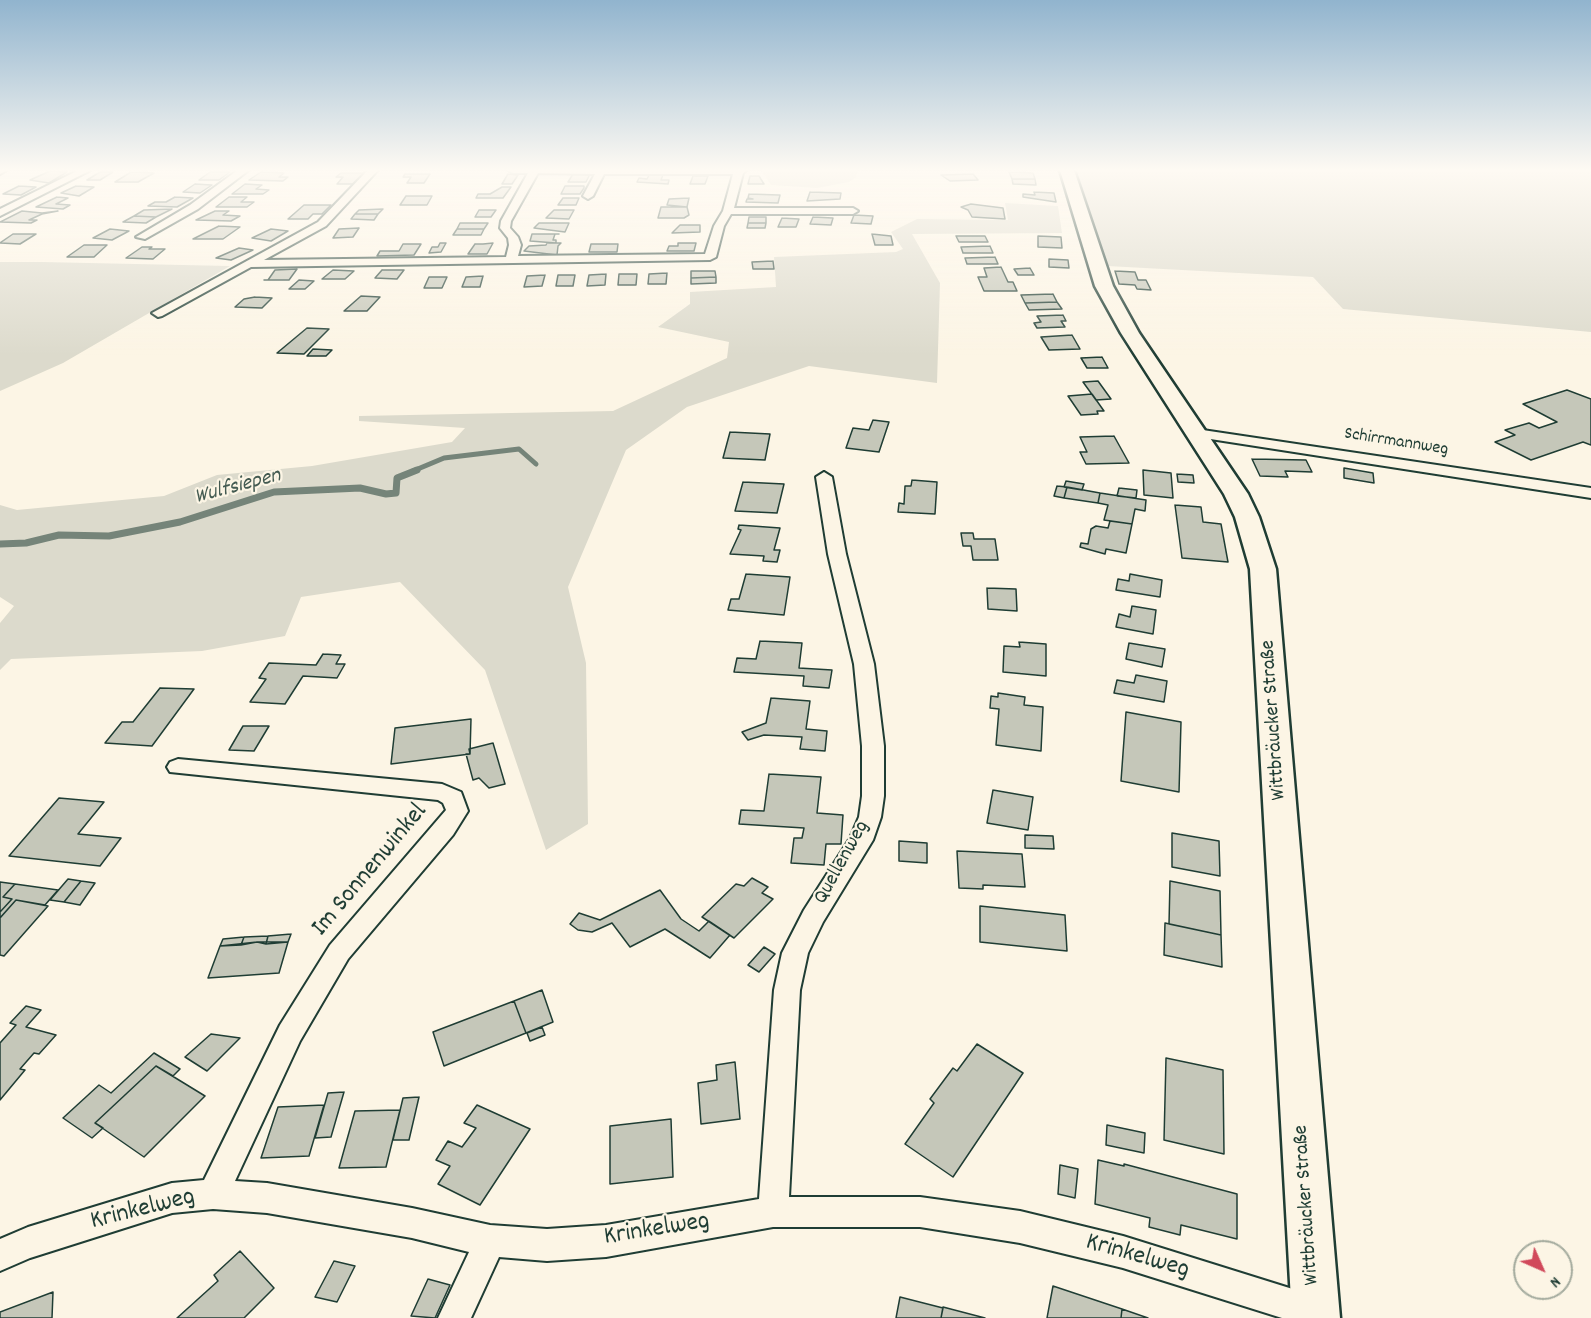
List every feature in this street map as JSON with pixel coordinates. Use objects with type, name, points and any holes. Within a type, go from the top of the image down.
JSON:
[{"type":"main road","name":"Wittbräucker Straße","points":[[1087,232],[1104,286],[1130,333],[1236,494],[1247,517],[1263,569],[1315,1315]]},
{"type":"street","points":[[141,237],[151,232]]},
{"type":"street","points":[[158,313],[308,232]]},
{"type":"street","points":[[508,232],[513,237],[515,245],[511,260]]},
{"type":"street","points":[[246,264],[710,257],[717,232]]},
{"type":"street","name":"Schirrmannweg","points":[[1196,433],[1591,493]]},
{"type":"street","name":"Quellenweg","points":[[773,1212],[787,990],[795,953],[813,917],[861,840],[870,818],[873,796],[873,746],[864,664],[837,554],[824,477]]},
{"type":"street","name":"Im Sonnenwinkel","points":[[178,767],[442,792],[453,798],[457,811],[445,829],[339,952],[290,1033],[213,1194]]},
{"type":"street","name":"Krinkelweg","points":[[0,1255],[28,1243],[172,1198],[213,1194],[267,1198],[310,1205],[412,1223],[490,1241],[547,1245],[606,1241],[773,1212],[920,1212],[1020,1227],[1123,1252],[1315,1315]]},
{"type":"street","points":[[454,1318],[490,1241]]},
{"type":"shaded area","points":[[891,232],[1062,233],[912,234],[940,283],[937,383],[809,366],[687,407],[626,450],[568,587],[586,663],[588,824],[546,850],[485,670],[400,582],[301,597],[285,636],[202,651],[11,659],[0,670],[0,623],[14,606],[0,597],[0,505],[17,510],[164,496],[217,475],[312,466],[452,442],[465,428],[359,421],[359,416],[613,411],[727,358],[729,342],[658,327],[690,304],[690,292],[776,287],[774,257],[896,252],[903,249]]},
{"type":"shaded area","points":[[1096,232],[1591,232],[1591,332],[1343,309],[1313,277],[1107,266]]},
{"type":"shaded area","points":[[0,262],[230,266],[63,363],[0,391]]},
{"type":"building","points":[[105,232],[128,232],[112,240],[93,238]]},
{"type":"building","points":[[208,232],[234,232],[223,239],[193,239]]},
{"type":"building","points":[[266,232],[287,232],[271,241],[252,238]]},
{"type":"building","points":[[337,232],[357,232],[353,237],[333,238]]},
{"type":"building","points":[[455,232],[483,232],[481,235],[453,235]]},
{"type":"building","points":[[673,232],[700,232],[700,232],[672,233]]},
{"type":"building","points":[[13,234],[36,234],[20,244],[0,243]]},
{"type":"building","points":[[532,234],[555,234],[553,240],[556,240],[556,243],[530,241]]},
{"type":"building","points":[[872,234],[891,236],[893,245],[875,245]]},
{"type":"building","points":[[956,236],[985,236],[988,242],[959,242]]},
{"type":"building","points":[[1038,236],[1061,237],[1062,248],[1038,247]]},
{"type":"building","points":[[440,243],[446,243],[441,252],[429,253],[432,247],[438,247]]},
{"type":"building","points":[[493,243],[487,254],[468,254],[475,244]]},
{"type":"building","points":[[547,243],[561,243],[558,246],[557,255],[524,251],[529,246],[546,245]]},
{"type":"building","points":[[678,243],[696,243],[694,251],[667,251],[669,246],[678,246]]},
{"type":"building","points":[[403,244],[421,244],[414,255],[377,256],[380,251],[399,251]]},
{"type":"building","points":[[591,244],[618,244],[617,252],[589,252]]},
{"type":"building","points":[[84,245],[107,245],[94,257],[67,257]]},
{"type":"building","points":[[990,246],[993,253],[963,253],[961,247]]},
{"type":"building","points":[[142,247],[165,249],[153,259],[126,258]]},
{"type":"building","points":[[239,248],[253,250],[231,260],[216,258]]},
{"type":"building","points":[[995,257],[998,264],[967,264],[965,258]]},
{"type":"building","points":[[1049,259],[1068,260],[1069,268],[1049,267]]},
{"type":"building","points":[[773,261],[774,269],[753,269],[752,262]]},
{"type":"building","points":[[1001,267],[1008,282],[1013,282],[1017,291],[984,291],[978,277],[987,277],[984,268]]},
{"type":"building","points":[[1030,268],[1034,275],[1018,275],[1014,269]]},
{"type":"building","points":[[297,269],[289,280],[268,280],[275,270]]},
{"type":"building","points":[[333,270],[354,271],[345,279],[322,279]]},
{"type":"building","points":[[382,270],[404,270],[397,279],[375,278]]},
{"type":"building","points":[[691,271],[715,271],[716,277],[691,278]]},
{"type":"building","points":[[1115,271],[1135,272],[1138,280],[1146,280],[1151,290],[1137,289],[1135,285],[1119,284]]},
{"type":"building","points":[[667,273],[666,284],[648,284],[649,274]]},
{"type":"building","points":[[606,274],[605,285],[587,286],[589,275]]},
{"type":"building","points":[[619,274],[637,274],[636,285],[618,285]]},
{"type":"building","points":[[545,275],[542,286],[524,287],[527,276]]},
{"type":"building","points":[[558,275],[575,275],[573,286],[556,286]]},
{"type":"building","points":[[483,276],[480,287],[462,287],[466,277]]},
{"type":"building","points":[[429,277],[447,277],[442,288],[424,288]]},
{"type":"building","points":[[716,277],[716,283],[691,284],[691,278]]},
{"type":"building","points":[[299,280],[314,281],[305,289],[289,289]]},
{"type":"building","points":[[1053,294],[1057,302],[1025,303],[1021,295]]},
{"type":"building","points":[[361,296],[380,297],[367,311],[344,311]]},
{"type":"building","points":[[272,298],[262,308],[235,307],[244,299]]},
{"type":"building","points":[[1057,302],[1062,309],[1029,310],[1025,303]]},
{"type":"building","points":[[1063,315],[1066,321],[1061,321],[1065,327],[1037,328],[1034,323],[1041,322],[1037,316]]},
{"type":"building","points":[[307,328],[329,329],[304,354],[277,353]]},
{"type":"building","points":[[1072,335],[1080,349],[1049,350],[1041,337]]},
{"type":"building","points":[[313,349],[332,350],[326,356],[307,356]]},
{"type":"building","points":[[1102,357],[1108,368],[1087,368],[1081,358]]},
{"type":"building","points":[[1098,381],[1111,399],[1096,400],[1083,382]]},
{"type":"building","points":[[1567,390],[1591,399],[1591,445],[1583,442],[1531,460],[1495,442],[1515,435],[1505,430],[1529,423],[1539,428],[1557,422],[1523,404]]},
{"type":"building","points":[[1092,394],[1104,411],[1097,411],[1098,414],[1081,415],[1068,396]]},
{"type":"building","points":[[873,420],[889,422],[879,452],[846,448],[853,428],[869,430]]},
{"type":"building","points":[[730,432],[770,434],[765,460],[723,458]]},
{"type":"building","points":[[1114,436],[1129,463],[1086,464],[1080,452],[1087,452],[1080,437]]},
{"type":"building","points":[[1252,459],[1306,460],[1312,472],[1285,471],[1288,477],[1260,476]]},
{"type":"building","points":[[1344,468],[1373,473],[1374,483],[1344,478]]},
{"type":"building","points":[[1143,470],[1171,473],[1173,498],[1144,495]]},
{"type":"building","points":[[1177,474],[1193,475],[1194,483],[1178,482]]},
{"type":"building","points":[[912,480],[937,482],[935,514],[898,512],[899,503],[904,504],[905,486],[911,486]]},
{"type":"building","points":[[1066,481],[1084,484],[1082,490],[1064,487]]},
{"type":"building","points":[[743,482],[784,484],[777,513],[735,511]]},
{"type":"building","points":[[1057,486],[1067,487],[1064,498],[1054,496]]},
{"type":"building","points":[[1067,487],[1100,493],[1098,503],[1064,498]]},
{"type":"building","points":[[1119,488],[1137,490],[1136,498],[1117,496]]},
{"type":"building","points":[[1100,493],[1146,500],[1145,511],[1135,509],[1132,524],[1104,520],[1108,505],[1098,503]]},
{"type":"building","points":[[1175,505],[1201,507],[1203,522],[1221,524],[1228,562],[1182,558]]},
{"type":"building","points":[[1110,521],[1132,524],[1126,553],[1106,549],[1105,554],[1080,547],[1081,543],[1088,544],[1091,529],[1096,526],[1108,528]]},
{"type":"building","points":[[739,525],[780,528],[774,550],[780,550],[777,562],[763,561],[764,556],[730,554],[741,530],[738,529]]},
{"type":"building","points":[[961,533],[973,533],[974,539],[995,539],[998,560],[973,560],[971,546],[963,546]]},
{"type":"building","points":[[746,574],[790,577],[784,615],[728,610],[731,599],[739,599]]},
{"type":"building","points":[[1130,574],[1162,580],[1160,597],[1116,590],[1118,579],[1129,581]]},
{"type":"building","points":[[987,588],[1016,589],[1017,611],[988,609]]},
{"type":"building","points":[[1132,606],[1156,610],[1153,634],[1116,627],[1119,614],[1130,617]]},
{"type":"building","points":[[760,641],[802,643],[799,668],[832,670],[829,688],[803,686],[804,676],[734,672],[737,658],[756,659]]},
{"type":"building","points":[[1019,642],[1046,644],[1046,676],[1003,672],[1004,646],[1020,647]]},
{"type":"building","points":[[1129,643],[1165,649],[1162,667],[1126,659]]},
{"type":"building","points":[[323,654],[341,655],[336,664],[345,664],[337,678],[303,676],[285,704],[250,702],[266,679],[259,678],[269,663],[316,665]]},
{"type":"building","points":[[1136,675],[1167,681],[1164,702],[1114,693],[1117,680],[1134,683]]},
{"type":"building","points":[[160,688],[194,689],[152,746],[105,743],[122,722],[133,722]]},
{"type":"building","points":[[998,693],[1025,697],[1024,705],[1043,707],[1041,751],[996,745],[999,709],[990,708],[991,696],[998,697]]},
{"type":"building","points":[[771,698],[810,701],[806,729],[827,731],[825,751],[800,749],[802,737],[764,735],[748,740],[742,732],[766,723]]},
{"type":"building","points":[[1126,712],[1181,722],[1179,792],[1121,781]]},
{"type":"building","points":[[471,719],[470,754],[391,764],[395,728]]},
{"type":"building","points":[[243,726],[269,726],[254,751],[229,750]]},
{"type":"building","points":[[493,743],[505,784],[489,788],[479,778],[473,780],[466,754],[470,754],[469,749]]},
{"type":"building","points":[[769,774],[821,777],[817,813],[843,815],[841,844],[826,844],[824,865],[791,863],[794,838],[802,838],[804,828],[739,824],[741,810],[764,811]]},
{"type":"building","points":[[993,790],[1033,797],[1028,830],[987,823]]},
{"type":"building","points":[[59,798],[104,802],[78,834],[121,838],[100,866],[9,856]]},
{"type":"building","points":[[1172,833],[1219,841],[1220,876],[1172,867]]},
{"type":"building","points":[[1025,835],[1053,836],[1054,849],[1025,848]]},
{"type":"building","points":[[899,841],[927,843],[927,863],[899,861]]},
{"type":"building","points":[[957,851],[1022,854],[1025,887],[983,885],[983,889],[959,888]]},
{"type":"building","points":[[752,878],[768,887],[762,893],[773,899],[734,938],[702,917],[736,884],[744,886]]},
{"type":"building","points":[[68,879],[81,881],[64,902],[50,900]]},
{"type":"building","points":[[81,881],[95,883],[80,905],[64,902]]},
{"type":"building","points":[[1170,881],[1220,891],[1221,935],[1169,924]]},
{"type":"building","points":[[0,882],[15,884],[3,897],[12,899],[0,912]]},
{"type":"building","points":[[15,884],[58,890],[45,905],[16,900],[0,918],[0,912],[12,899],[3,897]]},
{"type":"building","points":[[660,890],[681,919],[699,931],[709,921],[730,935],[710,958],[665,929],[630,947],[612,923],[592,932],[578,930],[570,924],[579,913],[600,920]]},
{"type":"building","points":[[16,900],[48,906],[4,956],[0,955],[0,918]]},
{"type":"building","points":[[980,906],[1065,915],[1067,951],[980,942]]},
{"type":"building","points":[[1165,923],[1221,935],[1222,967],[1164,955]]},
{"type":"building","points":[[291,934],[288,942],[266,944],[268,936]]},
{"type":"building","points":[[268,936],[266,944],[257,942],[241,945],[244,937]]},
{"type":"building","points":[[244,937],[241,945],[220,946],[223,939]]},
{"type":"building","points":[[257,942],[288,942],[279,973],[208,978],[220,946]]},
{"type":"building","points":[[764,947],[775,954],[759,972],[748,965]]},
{"type":"building","points":[[542,990],[553,1022],[526,1033],[514,1001]]},
{"type":"building","points":[[514,1001],[526,1033],[444,1066],[433,1032]]},
{"type":"building","points":[[26,1006],[41,1010],[26,1027],[56,1035],[39,1054],[34,1053],[20,1069],[25,1070],[0,1100],[0,1043],[16,1025],[10,1023]]},
{"type":"building","points":[[542,1027],[545,1035],[530,1041],[527,1033]]},
{"type":"building","points":[[211,1034],[240,1038],[207,1071],[185,1057]]},
{"type":"building","points":[[977,1044],[1023,1073],[953,1177],[905,1144],[934,1103],[930,1099],[953,1068],[957,1071]]},
{"type":"building","points":[[154,1053],[180,1069],[173,1076],[156,1066],[95,1123],[103,1128],[92,1138],[63,1118],[99,1085],[111,1093]]},
{"type":"building","points":[[1166,1058],[1223,1070],[1224,1154],[1164,1140]]},
{"type":"building","points":[[735,1062],[740,1119],[701,1124],[698,1083],[717,1080],[716,1065]]},
{"type":"building","points":[[156,1066],[205,1096],[144,1157],[95,1123]]},
{"type":"building","points":[[344,1092],[331,1137],[315,1138],[328,1093]]},
{"type":"building","points":[[419,1097],[409,1140],[393,1140],[403,1098]]},
{"type":"building","points":[[324,1105],[309,1156],[261,1158],[278,1107]]},
{"type":"building","points":[[477,1105],[530,1129],[480,1205],[438,1184],[450,1166],[436,1160],[448,1141],[462,1147],[476,1128],[464,1123]]},
{"type":"building","points":[[400,1110],[386,1167],[339,1168],[355,1111]]},
{"type":"building","points":[[671,1119],[673,1177],[610,1184],[610,1126]]},
{"type":"building","points":[[1107,1125],[1145,1133],[1144,1153],[1106,1145]]},
{"type":"building","points":[[1098,1160],[1124,1166],[1124,1164],[1237,1194],[1237,1239],[1181,1225],[1180,1235],[1149,1227],[1150,1218],[1095,1204]]},
{"type":"building","points":[[1060,1165],[1078,1169],[1075,1198],[1058,1194]]},
{"type":"building","points":[[240,1251],[274,1288],[244,1318],[177,1318],[218,1281],[214,1275]]},
{"type":"building","points":[[334,1261],[355,1266],[337,1302],[315,1297]]},
{"type":"building","points":[[428,1279],[450,1285],[435,1318],[411,1316]]},
{"type":"building","points":[[1053,1286],[1122,1309],[1121,1318],[1047,1318]]},
{"type":"building","points":[[53,1292],[52,1318],[0,1318],[0,1312]]},
{"type":"building","points":[[900,1297],[943,1308],[941,1318],[896,1318]]},
{"type":"building","points":[[943,1307],[985,1318],[941,1318]]},
{"type":"building","points":[[1122,1309],[1148,1318],[1121,1318]]},
{"type":"waterway","name":"Wulfsiepen","points":[[413,471],[444,458],[519,449],[536,464]]},
{"type":"waterway","name":"Wulfsiepen","points":[[0,544],[26,543],[59,535],[109,536],[180,522],[274,492],[360,488],[386,494],[396,493],[397,478],[417,470]]}]
